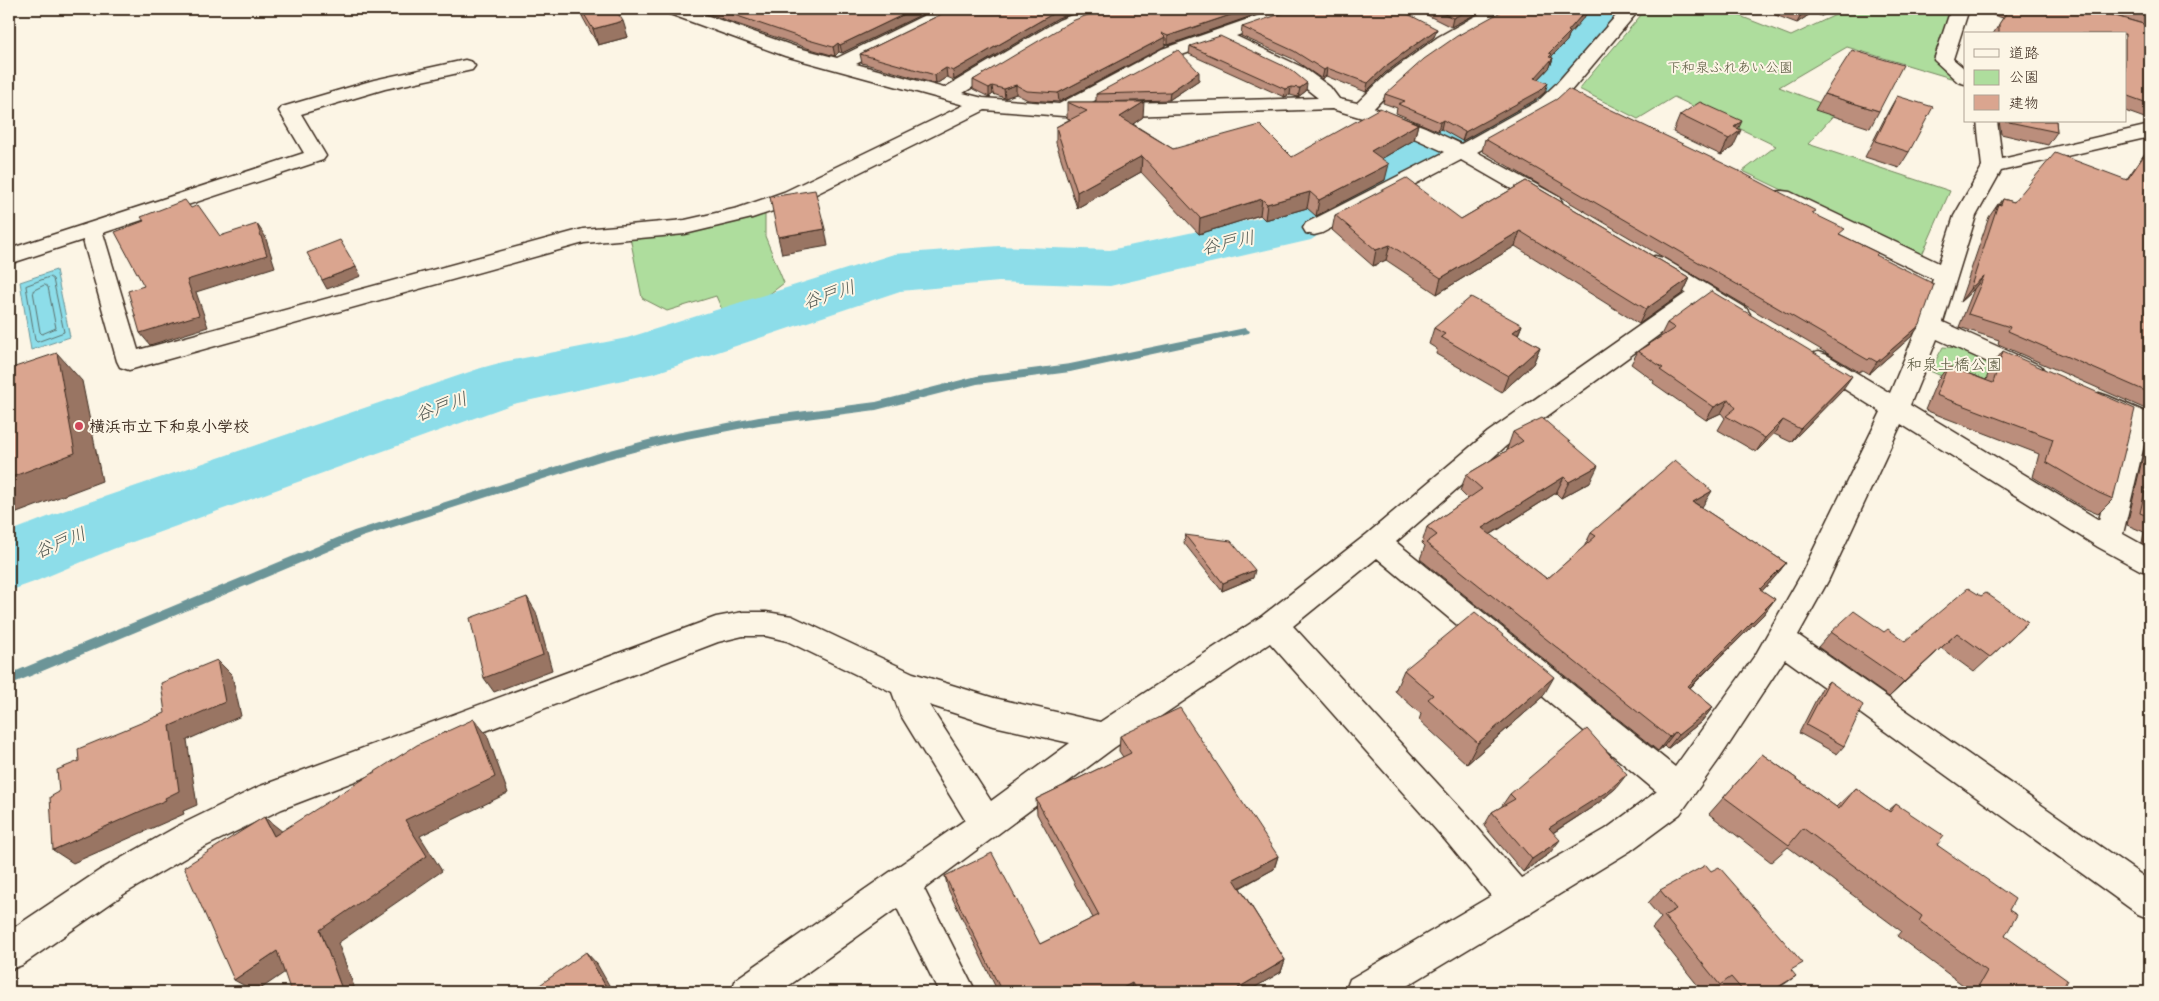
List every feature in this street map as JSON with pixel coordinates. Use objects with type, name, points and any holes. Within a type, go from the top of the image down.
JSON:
[{"type":"street","points":[[673,9],[703,12],[792,52],[982,104],[1063,110],[1128,110],[1332,103],[1363,109],[1459,150],[1572,214]]},
{"type":"street","points":[[838,65],[951,9]]},
{"type":"street","points":[[946,94],[1065,24],[1103,9]]},
{"type":"street","points":[[1063,110],[1169,53],[1294,9]]},
{"type":"street","points":[[1363,109],[1381,88],[1450,36],[1501,9]]},
{"type":"street","points":[[1314,228],[1459,150],[1572,93],[1631,9]]},
{"type":"street","points":[[1960,9],[1943,60],[1964,77]]},
{"type":"street","points":[[1433,27],[1450,36]]},
{"type":"street","points":[[1219,35],[1302,74],[1325,92],[1332,103]]},
{"type":"street","points":[[9,257],[316,156],[289,111],[381,84],[465,66]]},
{"type":"street","points":[[91,229],[129,361],[583,236],[684,227],[744,213],[792,198],[982,104]]},
{"type":"street","points":[[1363,992],[1518,902],[1618,840],[1668,803],[1709,748],[1767,663],[1813,581],[1896,408],[1930,326],[1945,275],[1966,216],[1993,167],[1987,122]]},
{"type":"street","points":[[1993,167],[2150,131]]},
{"type":"street","points":[[1762,187],[1945,275]]},
{"type":"street","points":[[1636,252],[1753,322]]},
{"type":"street","points":[[749,992],[987,824],[1104,738],[1273,625],[1376,542],[1498,439],[1703,292]]},
{"type":"street","points":[[1930,326],[2144,422],[2108,539]]},
{"type":"street","points":[[1803,353],[2108,539],[2150,562]]},
{"type":"street","points":[[1376,542],[1678,789]]},
{"type":"street","points":[[9,952],[112,882],[190,837],[270,798],[716,630],[743,624],[766,624],[792,629],[905,684],[994,712],[1104,738]]},
{"type":"street","points":[[1273,625],[1452,823],[1518,902]]},
{"type":"street","points":[[1780,639],[2150,902]]},
{"type":"street","points":[[905,684],[910,704],[987,824]]},
{"type":"street","points":[[903,884],[958,992]]},
{"type":"green space","name":"下和泉ふれあい公園","points":[[1646,9],[1722,9],[1791,36],[1848,9],[1951,9],[1934,57],[1954,79],[1847,47],[1779,87],[1838,110],[1808,144],[1950,191],[1921,257],[1743,171],[1776,146],[1674,97],[1638,119],[1579,89]]},
{"type":"green space","points":[[765,206],[765,236],[784,283],[755,305],[746,321],[729,326],[716,296],[667,311],[642,298],[629,232]]},
{"type":"green space","name":"和泉土橋公園","points":[[1943,347],[1958,348],[2019,375],[2007,405],[1930,371]]},
{"type":"water","points":[[56,270],[70,337],[31,350],[20,282]]},
{"type":"building","points":[[581,9],[615,9],[623,21],[593,29]]},
{"type":"building","points":[[717,9],[915,9],[840,45],[838,43],[833,47]]},
{"type":"building","points":[[952,9],[1061,9],[953,71],[946,68],[935,75],[860,54]]},
{"type":"building","points":[[1103,9],[1248,9],[1168,36],[1161,33],[1165,37],[1058,93],[1027,91],[1016,85],[1004,89],[992,86],[989,88],[973,80],[1072,21]]},
{"type":"building","points":[[1295,9],[1398,9],[1437,29],[1387,65],[1368,83],[1327,68],[1324,70],[1294,51],[1242,27]]},
{"type":"building","points":[[1434,9],[1471,9],[1453,18]]},
{"type":"building","points":[[1506,9],[1587,9],[1568,31],[1570,32],[1549,53],[1552,54],[1549,57],[1553,58],[1535,78],[1548,83],[1540,91],[1465,132],[1443,120],[1440,122],[1398,104],[1405,101],[1385,94],[1424,59],[1457,36]]},
{"type":"building","points":[[1784,9],[1810,9],[1801,15]]},
{"type":"building","points":[[2009,9],[2091,9],[2150,26],[2150,104],[2126,95],[2126,32],[1999,32],[1999,24]]},
{"type":"building","points":[[1220,36],[1290,69],[1307,83],[1300,88],[1291,87],[1285,89],[1190,46]]},
{"type":"building","points":[[1178,50],[1199,72],[1170,92],[1096,94]]},
{"type":"building","points":[[1852,50],[1903,65],[1879,111],[1824,94]]},
{"type":"building","points":[[1568,89],[1739,171],[1816,211],[1812,213],[1845,229],[1839,234],[1934,284],[1920,325],[1877,362],[1870,358],[1868,360],[1485,139],[1557,99]]},
{"type":"building","points":[[1897,96],[1933,107],[1909,152],[1875,141]]},
{"type":"building","points":[[1067,102],[1144,102],[1120,117],[1173,149],[1260,125],[1292,157],[1380,108],[1418,124],[1371,151],[1389,164],[1319,200],[1310,192],[1267,204],[1262,199],[1200,218],[1142,156],[1077,192],[1056,127],[1087,111]]},
{"type":"building","points":[[1700,102],[1742,121],[1734,127],[1741,130],[1729,139],[1680,115]]},
{"type":"building","points":[[2009,122],[2056,122],[2057,132]]},
{"type":"building","points":[[2150,147],[2150,393],[2008,331],[2010,327],[1968,314],[1984,276],[1970,289],[1998,204],[2001,205],[2003,199],[2014,202],[2055,153],[2127,180]]},
{"type":"building","points":[[1406,178],[1461,219],[1526,181],[1690,278],[1646,309],[1520,231],[1441,278],[1390,245],[1376,250],[1335,215]]},
{"type":"building","points":[[815,190],[825,229],[778,237],[770,197]]},
{"type":"building","points":[[185,200],[191,208],[198,205],[220,236],[257,224],[267,255],[187,280],[199,315],[140,333],[128,291],[144,286],[115,232],[144,221],[141,217]]},
{"type":"building","points":[[340,240],[356,267],[322,280],[307,253]]},
{"type":"building","points":[[1711,291],[1852,376],[1800,429],[1783,420],[1765,438],[1726,416],[1736,408],[1729,399],[1714,407],[1660,370],[1663,368],[1638,351],[1675,328],[1667,323]]},
{"type":"building","points":[[1471,297],[1522,325],[1513,332],[1540,347],[1508,376],[1441,337],[1445,334],[1434,328]]},
{"type":"building","points":[[2003,351],[2135,409],[2113,499],[2099,493],[2046,462],[2053,439],[1936,395],[1948,366],[1993,383]]},
{"type":"building","points":[[57,353],[75,453],[9,478],[9,369]]},
{"type":"building","points":[[1542,418],[1598,466],[1569,482],[1564,477],[1482,528],[1547,579],[1596,536],[1591,533],[1675,460],[1712,491],[1693,502],[1786,563],[1760,589],[1775,599],[1688,686],[1713,707],[1678,735],[1675,732],[1669,737],[1426,543],[1437,535],[1427,527],[1482,489],[1466,475],[1523,441],[1513,432]]},
{"type":"building","points":[[2150,469],[2150,517],[2140,513]]},
{"type":"building","points":[[1185,535],[1231,541],[1255,570],[1223,583]]},
{"type":"building","points":[[1968,588],[1981,596],[1986,593],[2028,622],[1990,657],[1957,633],[1904,682],[1831,632],[1854,611],[1884,632],[1888,629],[1905,641]]},
{"type":"building","points":[[527,597],[543,655],[484,678],[470,618]]},
{"type":"building","points":[[1475,612],[1554,677],[1478,743],[1428,699],[1433,695],[1404,670]]},
{"type":"building","points":[[217,660],[225,702],[170,726],[179,791],[165,798],[166,800],[53,850],[50,797],[59,792],[57,770],[79,761],[78,749],[165,713],[161,683]]},
{"type":"building","points":[[1829,681],[1863,705],[1844,746],[1806,725]]},
{"type":"building","points":[[1180,708],[1278,856],[1234,879],[1285,960],[1238,988],[1240,992],[1137,992],[1132,983],[1115,992],[1002,992],[945,876],[992,853],[1040,944],[1099,915],[1036,799],[1131,753],[1120,736]]},
{"type":"building","points":[[474,719],[495,777],[405,820],[427,856],[320,930],[343,992],[291,992],[277,951],[234,980],[184,867],[264,817],[274,836],[417,745]]},
{"type":"building","points":[[1587,729],[1627,774],[1608,791],[1549,828],[1560,840],[1532,859],[1492,812],[1515,799],[1510,794]]},
{"type":"building","points":[[1762,754],[1839,809],[1856,788],[1890,812],[1896,804],[1944,836],[1937,845],[2015,899],[2009,910],[2017,915],[2005,936],[2067,980],[2061,992],[1975,992],[1987,971],[1919,921],[1922,916],[1803,828],[1789,845],[1724,797]]},
{"type":"building","points":[[1706,865],[1711,871],[1719,867],[1803,963],[1791,970],[1796,976],[1770,992],[1744,992],[1731,977],[1720,985],[1664,916],[1676,909],[1660,890]]},
{"type":"building","points":[[586,952],[609,992],[530,992]]},
{"type":"waterway","name":"谷戸川","points":[[9,562],[88,530],[503,384],[633,358],[894,273],[999,264],[1110,268],[1291,228],[1340,197],[1546,88],[1582,41],[1613,9]]},
{"type":"waterway","points":[[9,680],[358,534],[599,457],[671,438],[759,421],[876,406],[977,380],[1070,368],[1245,331]]},
{"type":"place","name":"横浜市立下和泉小学校","points":[[79,426]]}]
